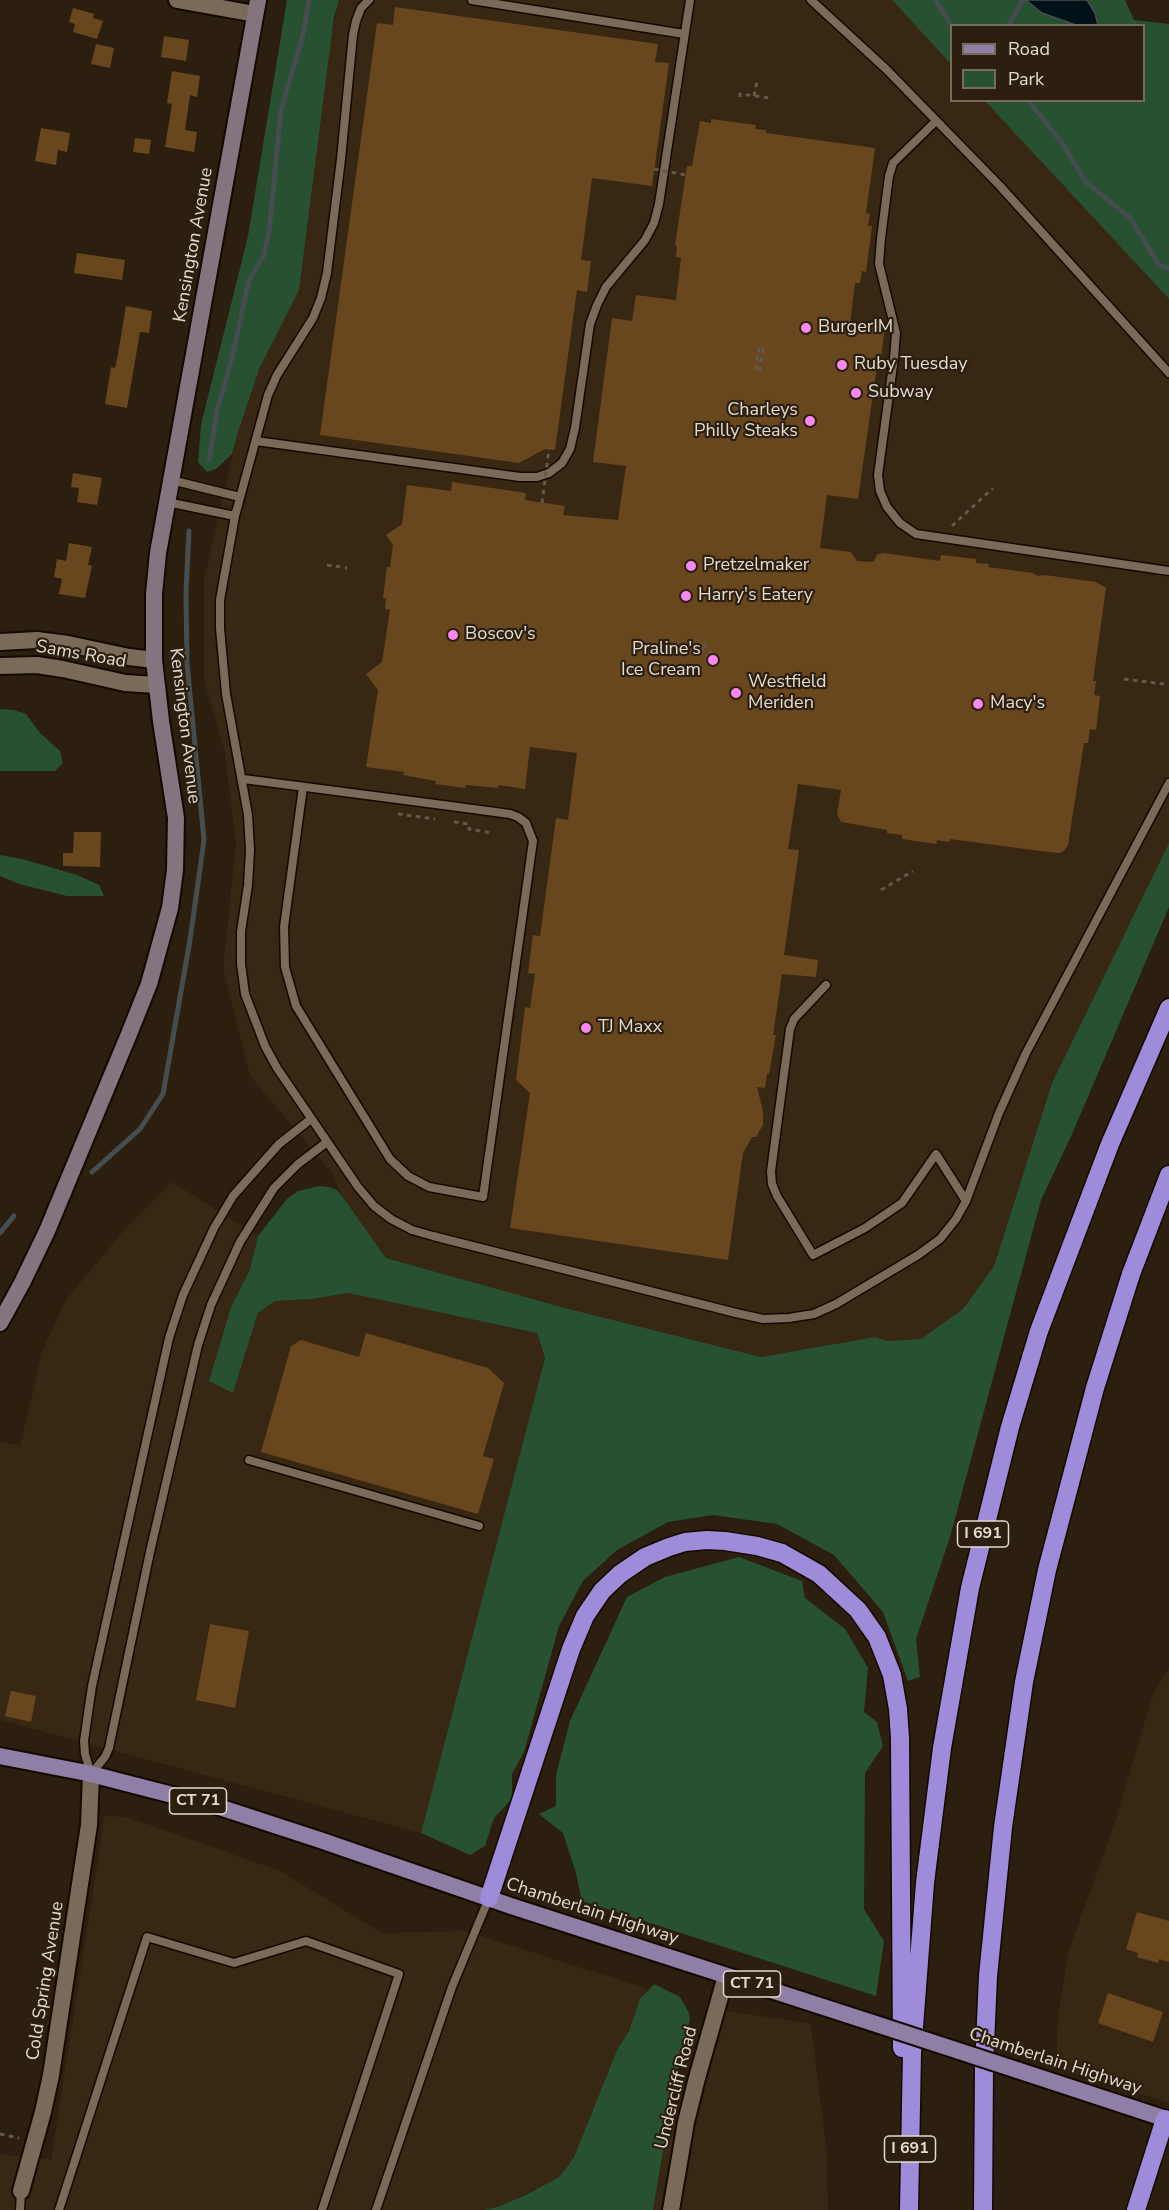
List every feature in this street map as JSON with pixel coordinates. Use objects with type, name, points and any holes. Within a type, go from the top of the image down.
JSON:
[{"type":"highway","name":"I 691","points":[[909,2210],[911,2088],[920,1932],[936,1788],[958,1649],[984,1529],[1017,1400],[1054,1289],[1110,1144],[1169,1008]]},
{"type":"highway","points":[[983,2210],[983,2077],[988,1976],[1004,1818],[1026,1672],[1047,1570],[1092,1398],[1131,1274],[1169,1175]]},
{"type":"highway","points":[[489,1899],[571,1649],[585,1616],[602,1591],[635,1563],[661,1550],[685,1542],[707,1540],[736,1542],[766,1548],[790,1557],[826,1579],[863,1616],[882,1646],[894,1685],[900,1737],[901,2039],[903,2059],[911,2088]]},
{"type":"highway","points":[[1136,2210],[1167,2119]]},
{"type":"main road","name":"Kensington Avenue","points":[[0,1323],[47,1231],[129,1034],[149,984],[170,908],[175,870],[176,818],[156,685],[154,594],[158,553],[257,7]]},
{"type":"main road","name":"Chamberlain Highway","points":[[0,1756],[92,1774],[219,1807],[489,1899],[1167,2119]]},
{"type":"street","points":[[177,0],[257,7]]},
{"type":"street","name":"Sams Road","points":[[0,642],[37,640],[57,642],[154,660]]},
{"type":"street","name":"Sams Road","points":[[0,666],[37,665],[125,683],[156,685]]},
{"type":"street","name":"Cold Spring Avenue","points":[[21,2191],[51,2074],[89,1825],[92,1774]]},
{"type":"street","name":"Undercliff Road","points":[[671,2210],[686,2122],[726,1976]]},
{"type":"lane","points":[[369,0],[356,21],[353,35],[327,273],[313,318],[277,375],[268,395],[235,516],[220,600],[220,628],[226,693],[243,778],[250,850],[248,885],[241,932],[241,964],[245,994],[265,1047],[311,1119],[358,1187],[374,1206],[391,1219],[412,1230],[736,1313],[763,1318],[789,1318],[814,1314],[836,1304],[918,1255],[940,1239],[956,1219],[966,1201],[999,1113],[1026,1053],[1169,783]]},
{"type":"lane","points":[[472,0],[684,34]]},
{"type":"lane","points":[[256,441],[520,477],[537,477],[549,473],[561,464],[570,449],[575,428],[590,324],[597,305],[606,287],[643,242],[654,223],[662,189],[690,0]]},
{"type":"lane","points":[[811,0],[886,69],[1000,186],[1169,373]]},
{"type":"lane","points":[[936,121],[893,163],[889,176],[881,238],[879,264],[896,333],[878,475],[880,491],[887,507],[900,524],[916,534],[1169,571]]},
{"type":"lane","points":[[171,480],[240,497]]},
{"type":"lane","points":[[167,502],[235,516]]},
{"type":"lane","points":[[243,778],[510,814],[518,817],[531,831],[532,841],[483,1197],[429,1187],[408,1176],[390,1159],[296,1006],[285,967],[284,927],[303,787]]},
{"type":"lane","points":[[826,985],[794,1019],[790,1029],[771,1171],[772,1184],[777,1196],[813,1255],[865,1228],[902,1203],[936,1154],[966,1201]]},
{"type":"lane","points":[[92,1774],[85,1754],[84,1741],[92,1686],[169,1338],[180,1305],[198,1259],[233,1196],[279,1144],[311,1119]]},
{"type":"lane","points":[[92,1774],[110,1748],[161,1506],[198,1346],[211,1305],[240,1242],[274,1188],[298,1164],[327,1142]]},
{"type":"lane","points":[[249,1460],[479,1526]]},
{"type":"lane","points":[[376,2210],[452,1987],[489,1899]]},
{"type":"lane","points":[[59,2210],[147,1937],[234,1963],[306,1941],[399,1974],[322,2210]]},
{"type":"lane","points":[[20,2210],[21,2191]]},
{"type":"path","points":[[754,96],[757,82]]},
{"type":"path","points":[[740,97],[740,94],[770,98]]},
{"type":"path","points":[[654,169],[686,175]]},
{"type":"path","points":[[758,370],[761,348]]},
{"type":"path","points":[[542,502],[549,449]]},
{"type":"path","points":[[951,528],[993,488]]},
{"type":"path","points":[[327,565],[347,568]]},
{"type":"path","points":[[702,645],[715,663]]},
{"type":"path","points":[[1124,679],[1164,684]]},
{"type":"path","points":[[398,814],[435,819]]},
{"type":"path","points":[[454,822],[469,824],[469,829],[492,833]]},
{"type":"path","points":[[880,890],[913,871]]},
{"type":"shaded area","points":[[339,0],[892,0],[950,63],[950,102],[986,102],[1169,299],[1169,843],[1052,1083],[994,1266],[963,1309],[921,1339],[887,1341],[875,1337],[761,1357],[565,1308],[386,1258],[342,1196],[333,1174],[250,1076],[223,969],[236,844],[225,753],[204,680],[204,580],[238,432],[260,366]]},
{"type":"shaded area","points":[[1026,0],[1087,0],[1095,13],[1098,24],[1073,24],[1042,13]]},
{"type":"shaded area","points":[[172,1182],[258,1236],[250,1269],[231,1307],[210,1381],[233,1393],[258,1314],[275,1301],[313,1299],[348,1293],[537,1333],[545,1359],[421,1833],[0,1720],[0,1441],[20,1446],[42,1352],[65,1301],[125,1229]]},
{"type":"shaded area","points":[[1169,1667],[1169,2103],[1056,2067],[1058,2016],[1068,1953],[1115,1822],[1154,1691]]},
{"type":"shaded area","points":[[105,1815],[128,1818],[147,1824],[280,1871],[382,1933],[465,1931],[648,1989],[640,1999],[629,2031],[617,2050],[574,2157],[567,2167],[559,2177],[526,2195],[484,2210],[0,2210],[0,2154],[51,2160]]},
{"type":"shaded area","points":[[715,2009],[811,2024],[827,2153],[828,2210],[653,2210],[664,2147]]},
{"type":"green space","points":[[287,0],[339,0],[334,17],[299,290],[260,367],[232,454],[216,469],[207,472],[198,462],[201,425],[248,236]]},
{"type":"green space","points":[[892,0],[1125,0],[1134,20],[1169,24],[1169,299],[986,102],[1145,102],[1145,24],[950,24],[950,63]]},
{"type":"green space","points":[[0,709],[26,714],[40,733],[60,751],[63,763],[55,771],[0,771]]},
{"type":"green space","points":[[1169,843],[1169,907],[1072,1134],[1041,1200],[950,1537],[916,1639],[920,1677],[908,1681],[883,1612],[834,1555],[777,1524],[713,1515],[668,1522],[617,1550],[583,1581],[559,1626],[524,1752],[512,1774],[512,1799],[494,1818],[485,1846],[470,1855],[421,1833],[545,1358],[537,1333],[348,1293],[313,1299],[275,1301],[258,1313],[233,1393],[209,1381],[231,1307],[250,1269],[258,1236],[287,1199],[298,1191],[319,1186],[329,1187],[337,1190],[342,1196],[386,1258],[565,1308],[761,1357],[875,1337],[887,1341],[921,1339],[963,1309],[994,1266],[1052,1083]]},
{"type":"green space","points":[[0,855],[77,875],[99,885],[104,896],[67,896],[19,884],[0,876]]},
{"type":"green space","points":[[739,1557],[802,1581],[805,1598],[845,1629],[868,1668],[864,1712],[877,1722],[883,1746],[865,1773],[864,1909],[884,1941],[876,1996],[582,1901],[563,1833],[539,1814],[556,1806],[556,1775],[570,1721],[627,1597],[665,1577]]},
{"type":"green space","points":[[654,1984],[680,1997],[690,2019],[676,2075],[653,2210],[484,2210],[526,2195],[559,2177],[567,2167],[574,2157],[617,2050],[629,2031],[640,1999]]},
{"type":"building","points":[[395,7],[658,44],[655,62],[669,63],[652,186],[592,178],[581,260],[591,261],[587,292],[577,290],[555,450],[545,449],[519,463],[320,435],[377,23],[393,25]]},
{"type":"building","points":[[73,8],[94,14],[93,18],[103,21],[97,39],[73,32],[75,24],[69,22]]},
{"type":"building","points":[[164,36],[189,40],[186,61],[161,57]]},
{"type":"building","points":[[96,44],[114,48],[110,68],[91,64]]},
{"type":"building","points":[[172,71],[200,76],[197,97],[190,95],[185,130],[197,132],[194,152],[165,147],[172,104],[167,103]]},
{"type":"building","name":"Westfield Meriden","points":[[711,119],[756,125],[755,129],[766,130],[766,133],[875,148],[866,213],[870,214],[868,226],[872,226],[866,272],[862,271],[860,283],[855,283],[850,324],[873,327],[885,325],[881,359],[878,359],[858,499],[827,495],[820,548],[851,552],[857,561],[873,562],[878,554],[884,553],[940,561],[941,555],[976,559],[976,563],[989,564],[988,567],[1033,573],[1038,576],[1096,582],[1106,588],[1093,681],[1096,681],[1094,695],[1100,696],[1096,730],[1090,729],[1088,743],[1084,743],[1068,845],[1064,851],[1059,853],[1040,851],[950,839],[949,842],[937,840],[936,844],[902,839],[902,835],[887,833],[887,830],[841,822],[837,814],[841,790],[798,784],[788,849],[799,850],[784,955],[818,960],[816,977],[782,974],[773,1035],[776,1035],[769,1074],[767,1074],[765,1088],[757,1087],[763,1111],[763,1125],[756,1137],[752,1137],[743,1153],[728,1260],[510,1228],[530,1093],[516,1080],[525,1007],[530,1008],[535,974],[528,973],[533,935],[540,936],[556,818],[568,820],[577,753],[530,747],[525,789],[499,785],[498,788],[466,785],[465,788],[435,784],[436,781],[403,775],[404,772],[366,767],[378,690],[366,674],[382,662],[390,610],[385,609],[386,598],[383,598],[387,567],[390,567],[393,545],[386,535],[402,524],[407,485],[451,491],[452,482],[526,493],[525,500],[565,506],[563,515],[618,520],[626,466],[593,462],[612,318],[632,321],[636,295],[676,300],[681,258],[676,257],[677,246],[675,245],[687,166],[692,166],[700,121],[711,123]]},
{"type":"building","points":[[41,128],[70,133],[67,152],[58,150],[56,165],[35,161]]},
{"type":"building","points":[[135,138],[151,140],[149,154],[133,152]]},
{"type":"building","points":[[77,253],[125,260],[122,280],[74,273]]},
{"type":"building","points":[[126,306],[152,311],[149,333],[140,332],[127,408],[105,404],[111,367],[115,368],[118,354]]},
{"type":"building","points":[[73,473],[102,478],[97,505],[77,502],[79,488],[71,487]]},
{"type":"building","points":[[69,543],[92,547],[88,565],[92,566],[85,598],[59,594],[62,579],[54,577],[57,559],[66,561]]},
{"type":"building","points":[[74,832],[101,832],[100,867],[63,866],[63,853],[73,853]]},
{"type":"building","points":[[366,1333],[488,1368],[504,1383],[483,1456],[494,1459],[478,1514],[261,1452],[291,1346],[301,1340],[359,1357]]},
{"type":"building","points":[[210,1624],[249,1631],[235,1708],[196,1700]]},
{"type":"building","points":[[11,1691],[36,1696],[31,1722],[5,1716]]},
{"type":"building","points":[[1137,1912],[1169,1921],[1169,1962],[1159,1959],[1158,1963],[1137,1957],[1138,1953],[1126,1949]]},
{"type":"building","points":[[1108,1993],[1163,2012],[1153,2042],[1098,2023]]},
{"type":"waterway","points":[[209,460],[217,411],[231,362],[249,280],[264,255],[269,232],[281,110],[303,35],[309,0]]},
{"type":"waterway","points":[[935,0],[951,24]]},
{"type":"waterway","points":[[1009,24],[1023,0]]},
{"type":"waterway","points":[[1030,102],[1062,143],[1086,182],[1130,218],[1159,265],[1169,269]]},
{"type":"waterway","points":[[92,1172],[140,1129],[163,1094],[190,940],[204,840],[187,663],[186,592],[189,531]]},
{"type":"waterway","points":[[0,1233],[14,1216]]},
{"type":"place","name":"BurgerIM","points":[[806,328]]},
{"type":"place","name":"Ruby Tuesday","points":[[842,365]]},
{"type":"place","name":"Subway","points":[[856,393]]},
{"type":"place","name":"Charleys Philly Steaks","points":[[810,421]]},
{"type":"place","name":"Pretzelmaker","points":[[691,566]]},
{"type":"place","name":"Harry's Eatery","points":[[686,596]]},
{"type":"place","name":"Boscov's","points":[[453,635]]},
{"type":"place","name":"Praline's Ice Cream","points":[[713,660]]},
{"type":"place","name":"Westfield Meriden","points":[[736,693]]},
{"type":"place","name":"Macy's","points":[[978,704]]},
{"type":"place","name":"TJ Maxx","points":[[586,1028]]}]
